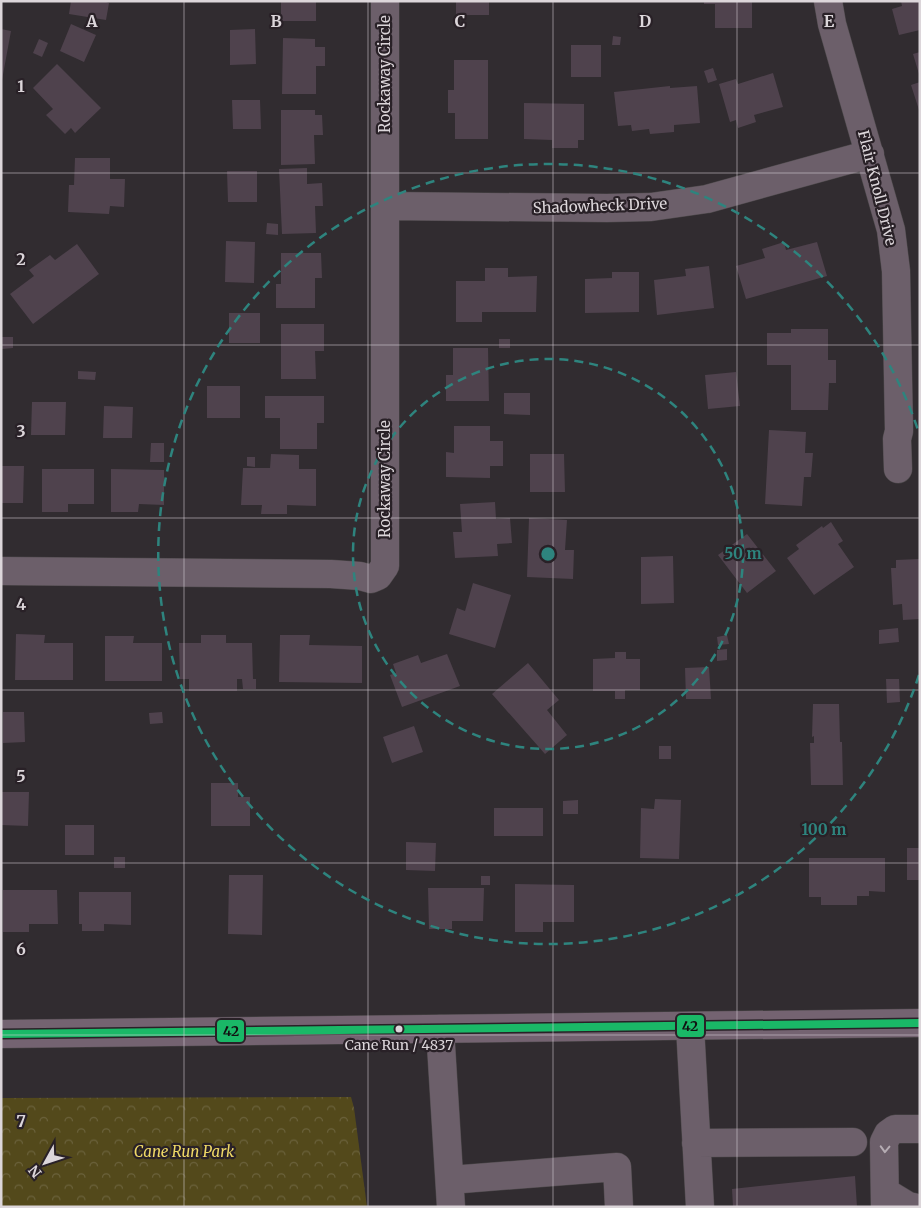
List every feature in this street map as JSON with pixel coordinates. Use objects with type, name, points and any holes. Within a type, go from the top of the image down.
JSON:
[{"type":"highway","points":[[1,1034],[920,1023]]},
{"type":"street","name":"Rockaway Circle","points":[[1,571],[331,574],[360,576],[371,579],[378,576],[385,566],[385,1]]},
{"type":"street","name":"Flair Knoll Drive","points":[[828,1],[832,24],[891,230],[896,271],[898,469]]},
{"type":"street","name":"Shadowheck Drive","points":[[385,206],[651,207],[707,199],[870,154]]},
{"type":"street","points":[[690,1026],[700,1207]]},
{"type":"street","points":[[440,1029],[451,1194],[617,1167],[619,1207]]},
{"type":"street","points":[[913,1207],[885,1199],[884,1142],[888,1134],[895,1129],[920,1129]]},
{"type":"street","points":[[696,1143],[853,1142]]},
{"type":"green space","name":"Cane Run Park","points":[[351,1097],[367,1207],[1,1207],[1,1098]]},
{"type":"building","points":[[71,1],[103,1],[109,3],[106,20],[69,14]]},
{"type":"building","points":[[281,1],[316,1],[316,21],[281,21]]},
{"type":"building","points":[[456,1],[489,1],[489,15],[456,15]]},
{"type":"building","points":[[704,1],[752,1],[752,28],[715,28],[715,4],[704,4]]},
{"type":"building","points":[[901,1],[920,1],[920,30],[899,35],[892,9],[902,6]]},
{"type":"building","points":[[71,24],[96,35],[84,62],[60,51]]},
{"type":"building","points":[[1,29],[11,31],[2,80],[1,80]]},
{"type":"building","points":[[255,29],[256,64],[230,65],[230,30]]},
{"type":"building","points":[[613,36],[621,37],[620,45],[612,45]]},
{"type":"building","points":[[283,38],[315,39],[315,47],[325,47],[325,66],[316,66],[316,94],[282,94]]},
{"type":"building","points":[[39,39],[48,43],[42,57],[33,53]]},
{"type":"building","points":[[571,45],[601,45],[601,77],[571,77]]},
{"type":"building","points":[[920,52],[920,74],[919,74],[913,54]]},
{"type":"building","points":[[454,60],[488,60],[488,139],[455,139],[455,113],[448,113],[448,90],[454,90]]},
{"type":"building","points":[[57,64],[101,108],[75,133],[71,128],[65,134],[46,115],[53,109],[33,88]]},
{"type":"building","points":[[713,68],[717,80],[708,83],[704,71]]},
{"type":"building","points":[[773,73],[783,107],[754,115],[756,122],[738,128],[736,120],[730,122],[719,84],[736,79],[738,84]]},
{"type":"building","points":[[920,82],[920,110],[919,110],[911,85]]},
{"type":"building","points":[[670,86],[670,88],[697,86],[700,123],[674,125],[674,132],[650,134],[649,129],[632,131],[631,125],[618,126],[614,92]]},
{"type":"building","points":[[232,100],[260,100],[261,129],[233,129]]},
{"type":"building","points":[[524,103],[584,104],[584,140],[578,140],[578,148],[552,148],[552,140],[524,139]]},
{"type":"building","points":[[281,110],[315,110],[315,115],[322,115],[323,135],[314,135],[315,164],[281,165]]},
{"type":"building","points":[[75,158],[110,158],[110,179],[125,179],[124,207],[110,206],[109,214],[68,212],[69,185],[74,185]]},
{"type":"building","points":[[307,168],[307,184],[322,183],[323,206],[315,206],[316,233],[282,234],[279,169]]},
{"type":"building","points":[[227,171],[257,171],[257,202],[228,202]]},
{"type":"building","points":[[267,223],[278,224],[278,235],[266,234]]},
{"type":"building","points":[[226,241],[255,242],[254,283],[225,282]]},
{"type":"building","points":[[784,242],[786,250],[817,242],[827,276],[746,299],[736,266],[765,258],[762,249]]},
{"type":"building","points":[[77,244],[99,274],[33,324],[10,294],[34,276],[29,270],[50,255],[55,260]]},
{"type":"building","points":[[281,253],[321,253],[322,278],[315,278],[315,308],[276,308],[276,284],[281,284]]},
{"type":"building","points":[[709,266],[714,308],[657,315],[654,280],[686,276],[685,269]]},
{"type":"building","points":[[485,268],[508,268],[508,277],[537,276],[536,312],[482,312],[482,322],[456,322],[456,281],[485,281]]},
{"type":"building","points":[[612,272],[639,272],[639,312],[585,313],[585,279],[612,278]]},
{"type":"building","points":[[229,313],[260,313],[260,343],[229,343]]},
{"type":"building","points":[[281,324],[324,324],[324,351],[315,351],[316,379],[281,379]]},
{"type":"building","points":[[791,329],[828,329],[828,360],[836,360],[836,383],[829,383],[828,410],[791,410],[791,365],[767,365],[767,333],[791,333]]},
{"type":"building","points":[[1,337],[13,337],[13,348],[2,349]]},
{"type":"building","points":[[499,339],[510,339],[510,348],[499,348]]},
{"type":"building","points":[[453,348],[488,348],[489,401],[446,401],[446,375],[453,375]]},
{"type":"building","points":[[78,371],[96,372],[95,380],[78,379]]},
{"type":"building","points":[[736,372],[740,406],[708,409],[705,375]]},
{"type":"building","points":[[207,386],[240,386],[240,418],[207,418]]},
{"type":"building","points":[[504,393],[530,393],[530,415],[504,414]]},
{"type":"building","points":[[265,396],[324,396],[324,423],[317,423],[317,449],[280,449],[280,418],[265,418]]},
{"type":"building","points":[[32,402],[66,402],[65,435],[31,435]]},
{"type":"building","points":[[104,406],[133,407],[132,438],[103,438]]},
{"type":"building","points":[[454,426],[490,426],[490,441],[503,441],[503,466],[490,466],[490,478],[446,477],[446,452],[454,453]]},
{"type":"building","points":[[769,430],[806,432],[805,453],[813,453],[811,477],[804,477],[802,506],[765,504]]},
{"type":"building","points":[[151,443],[164,443],[164,462],[150,462]]},
{"type":"building","points":[[271,454],[299,455],[299,469],[316,469],[316,506],[287,505],[287,514],[261,514],[262,505],[241,505],[243,468],[270,468]]},
{"type":"building","points":[[530,454],[564,454],[565,492],[530,492]]},
{"type":"building","points":[[247,457],[255,457],[255,467],[247,466]]},
{"type":"building","points":[[1,466],[24,466],[23,503],[1,503]]},
{"type":"building","points":[[42,469],[94,469],[94,504],[68,504],[68,512],[42,512]]},
{"type":"building","points":[[111,469],[164,470],[164,505],[139,504],[138,512],[111,512]]},
{"type":"building","points":[[495,502],[496,519],[510,518],[512,543],[497,544],[498,556],[455,558],[453,532],[462,532],[460,504]]},
{"type":"building","points":[[529,518],[567,520],[565,550],[574,550],[573,579],[527,577]]},
{"type":"building","points":[[831,522],[843,541],[838,544],[854,567],[814,595],[787,558],[799,549],[796,545],[822,526],[823,528]]},
{"type":"building","points":[[747,534],[776,571],[747,593],[718,555]]},
{"type":"building","points":[[673,556],[674,603],[641,604],[641,557]]},
{"type":"building","points":[[919,559],[920,619],[903,620],[902,604],[893,605],[891,568],[896,568],[896,560]]},
{"type":"building","points":[[473,583],[511,595],[495,648],[449,634],[457,608],[465,611]]},
{"type":"building","points":[[898,628],[899,642],[879,644],[879,630]]},
{"type":"building","points":[[16,634],[45,635],[44,643],[73,643],[73,680],[15,680]]},
{"type":"building","points":[[201,635],[226,635],[226,643],[252,643],[253,679],[256,679],[256,689],[243,689],[242,679],[237,679],[237,691],[189,691],[189,679],[180,679],[179,643],[201,643]]},
{"type":"building","points":[[280,635],[310,635],[309,645],[362,646],[362,683],[279,682]]},
{"type":"building","points":[[727,635],[729,644],[718,645],[717,637]]},
{"type":"building","points":[[105,636],[134,636],[133,643],[162,643],[162,681],[105,681]]},
{"type":"building","points":[[727,649],[727,660],[717,661],[717,650]]},
{"type":"building","points":[[615,652],[626,652],[626,659],[640,659],[640,690],[625,690],[625,699],[615,699],[615,691],[593,691],[593,659],[615,658]]},
{"type":"building","points":[[447,654],[460,686],[402,707],[390,675],[396,673],[393,664],[418,655],[421,663]]},
{"type":"building","points":[[528,663],[559,700],[547,710],[567,735],[545,754],[492,694]]},
{"type":"building","points":[[709,667],[711,699],[686,699],[685,668]]},
{"type":"building","points":[[886,679],[899,679],[900,702],[887,703]]},
{"type":"building","points":[[813,704],[839,704],[843,785],[811,785],[810,743],[814,743],[814,736],[812,737]]},
{"type":"building","points":[[3,712],[24,712],[25,742],[3,743]]},
{"type":"building","points":[[162,712],[163,723],[150,724],[149,713]]},
{"type":"building","points":[[414,726],[423,752],[392,763],[383,737]]},
{"type":"building","points":[[659,746],[671,746],[671,759],[659,759]]},
{"type":"building","points":[[211,783],[238,783],[238,797],[250,797],[250,826],[211,826]]},
{"type":"building","points":[[1,792],[29,792],[28,826],[1,825]]},
{"type":"building","points":[[655,799],[681,800],[679,859],[640,858],[641,808],[654,809]]},
{"type":"building","points":[[578,800],[578,814],[563,814],[563,801]]},
{"type":"building","points":[[494,808],[543,808],[543,836],[494,836]]},
{"type":"building","points":[[65,825],[94,825],[94,855],[65,855]]},
{"type":"building","points":[[406,842],[436,843],[435,871],[406,870]]},
{"type":"building","points":[[907,848],[920,848],[920,880],[907,880]]},
{"type":"building","points":[[114,857],[125,857],[125,868],[114,868]]},
{"type":"building","points":[[809,858],[885,858],[885,892],[869,891],[869,896],[857,896],[857,905],[821,905],[821,897],[809,897]]},
{"type":"building","points":[[229,875],[263,875],[262,935],[228,934]]},
{"type":"building","points":[[481,876],[490,876],[490,885],[481,885]]},
{"type":"building","points":[[515,884],[574,885],[574,922],[543,922],[543,932],[515,932]]},
{"type":"building","points":[[428,888],[484,888],[483,921],[452,921],[452,929],[429,929]]},
{"type":"building","points":[[3,890],[57,890],[58,924],[29,924],[29,932],[3,932]]},
{"type":"building","points":[[79,892],[131,892],[131,925],[104,924],[104,931],[82,931],[82,924],[79,924]]},
{"type":"building","points":[[855,1176],[857,1207],[733,1207],[732,1189]]},
{"type":"transit line","name":"42","points":[[1,1034],[920,1023]]},
{"type":"place","name":"Cane Run / 4837","points":[[399,1029]]}]
